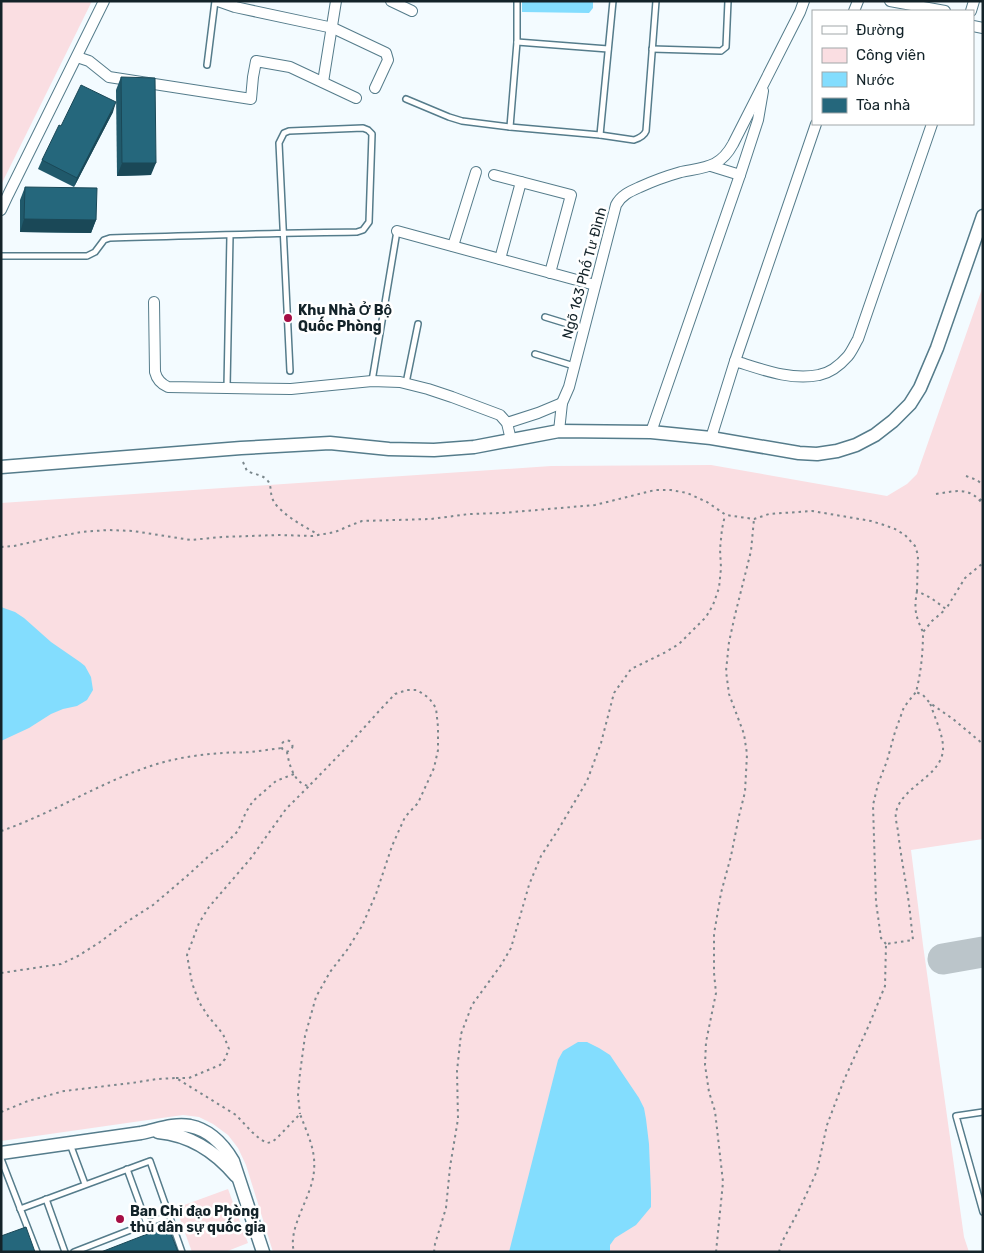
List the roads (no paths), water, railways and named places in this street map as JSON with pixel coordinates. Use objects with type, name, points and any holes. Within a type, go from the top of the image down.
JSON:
[{"type":"street","points":[[1,210],[104,1]]},
{"type":"street","points":[[216,1],[236,4],[333,28],[386,54],[388,60],[375,88]]},
{"type":"street","points":[[323,82],[336,1]]},
{"type":"street","points":[[391,1],[412,10]]},
{"type":"street","points":[[711,166],[722,159],[730,149],[804,1]]},
{"type":"street","points":[[890,1],[939,10]]},
{"type":"street","points":[[76,57],[89,61],[109,77],[251,99],[256,61],[290,67],[356,98]]},
{"type":"street","points":[[651,432],[758,120],[765,81]]},
{"type":"street","points":[[712,438],[735,361],[816,125]]},
{"type":"street","points":[[735,361],[773,373],[802,377],[821,375],[836,367],[849,355],[858,339],[932,125]]},
{"type":"street","points":[[711,166],[740,175]]},
{"type":"street","name":"Ngõ 163 Phố Tư Đình","points":[[559,431],[562,403],[569,387],[616,205],[621,197],[662,178],[711,166]]},
{"type":"street","points":[[453,246],[476,172]]},
{"type":"street","points":[[494,175],[571,195],[550,273]]},
{"type":"street","points":[[500,259],[522,182]]},
{"type":"street","points":[[1,463],[1,467],[330,443],[389,449],[434,450],[474,447],[559,431],[651,432],[712,438],[799,453],[817,454],[837,451],[856,445],[876,435],[893,422],[910,404],[920,388],[930,368],[983,216]]},
{"type":"street","points":[[397,231],[595,285]]},
{"type":"street","points":[[154,302],[155,372],[162,384],[168,387],[291,389],[372,381],[406,383],[452,397],[500,415],[507,423],[511,440]]},
{"type":"street","points":[[507,423],[562,403]]},
{"type":"street","points":[[1,1154],[152,1131],[176,1135],[209,1150],[239,1180],[263,1252]]},
{"type":"lane","points":[[207,65],[216,1]]},
{"type":"lane","points":[[510,127],[517,42],[517,1]]},
{"type":"lane","points":[[600,135],[613,1]]},
{"type":"lane","points":[[406,99],[449,118],[462,121],[634,140],[644,136],[646,130],[656,1]]},
{"type":"lane","points":[[652,49],[721,51],[726,47],[728,1]]},
{"type":"lane","points":[[517,42],[608,49]]},
{"type":"lane","points":[[1,256],[87,256],[95,252],[104,240],[110,238],[230,236],[282,233],[357,232],[363,230],[369,222],[372,134],[363,128],[289,131],[284,133],[279,143],[282,233],[290,371]]},
{"type":"lane","points":[[372,381],[397,231]]},
{"type":"lane","points":[[227,388],[230,236]]},
{"type":"lane","points":[[545,317],[584,329]]},
{"type":"lane","points":[[406,383],[418,324]]},
{"type":"lane","points":[[535,354],[574,366]]},
{"type":"lane","points":[[983,1112],[956,1116],[983,1212]]},
{"type":"lane","points":[[70,1143],[86,1184]]},
{"type":"lane","points":[[1,1159],[37,1252]]},
{"type":"lane","points":[[20,1209],[150,1161],[182,1252]]},
{"type":"lane","points":[[127,1169],[147,1224]]},
{"type":"lane","points":[[46,1199],[66,1252]]},
{"type":"lane","points":[[74,1252],[169,1215]]},
{"type":"water","points":[[522,1],[593,1],[593,8],[589,13],[522,12]]},
{"type":"water","points":[[1,607],[15,612],[24,618],[51,642],[85,666],[91,677],[93,690],[87,700],[77,706],[51,714],[29,728],[1,741]]},
{"type":"water","points":[[578,1042],[587,1042],[610,1055],[644,1108],[649,1144],[651,1207],[636,1225],[615,1238],[610,1245],[610,1252],[509,1252],[558,1060],[563,1051]]},
{"type":"place","name":"Khu Nhà Ở Bộ Quốc Phòng","points":[[288,318]]},
{"type":"place","name":"Ban Chỉ đạo Phòng thủ dân sự quốc gia","points":[[120,1219]]}]
